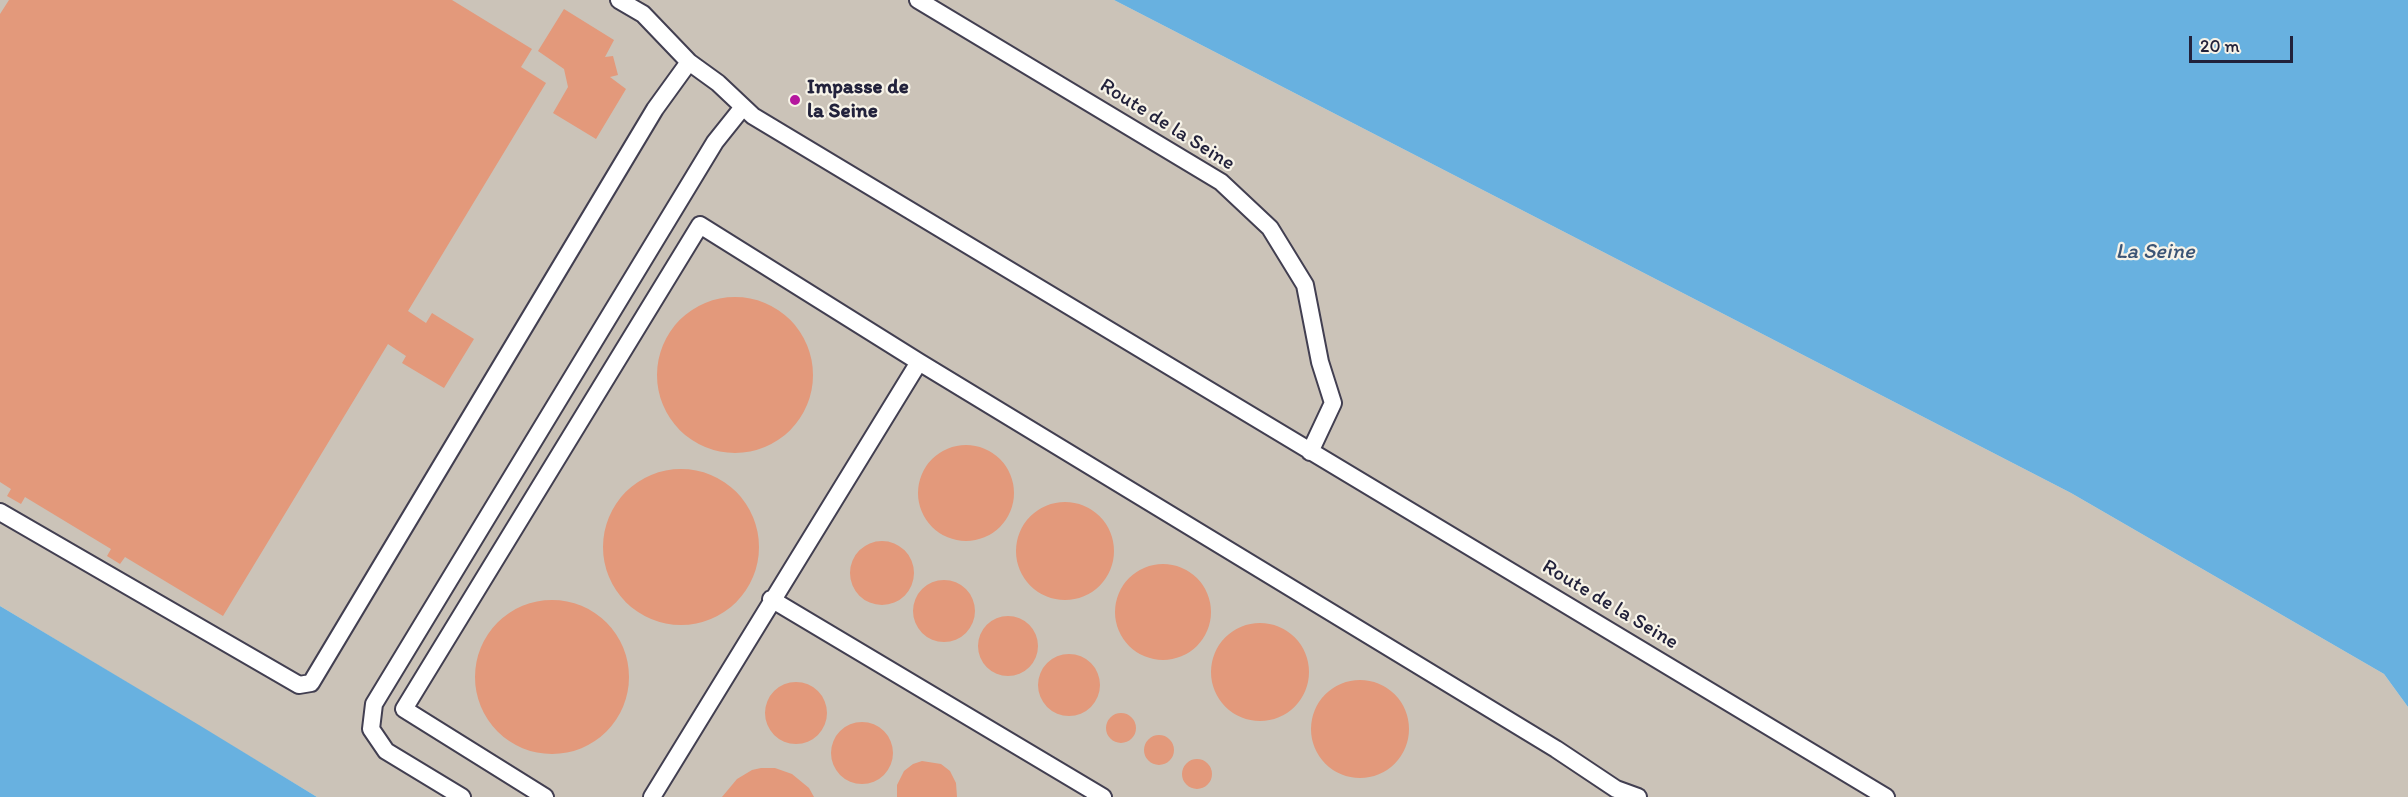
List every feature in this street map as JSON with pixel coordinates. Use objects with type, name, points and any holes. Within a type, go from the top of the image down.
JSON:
[{"type":"lane","name":"Route de la Seine","points":[[619,0],[643,14],[689,62],[718,83],[748,111],[1868,792],[1886,797]]},
{"type":"lane","name":"Route de la Seine","points":[[918,0],[1221,182],[1270,228],[1305,285],[1320,362],[1332,403],[1310,452]]},
{"type":"lane","points":[[0,512],[299,685],[311,683],[655,109],[689,62]]},
{"type":"lane","points":[[462,797],[386,752],[371,729],[374,704],[715,142],[748,111]]},
{"type":"lane","points":[[545,797],[404,709],[700,225],[919,362],[1556,749],[1616,789],[1638,797]]},
{"type":"lane","points":[[651,797],[919,362]]},
{"type":"lane","points":[[771,599],[1103,797]]},
{"type":"shaded area","points":[[0,0],[1114,0],[2071,493],[2384,674],[2408,707],[2408,797],[317,797],[0,606]]},
{"type":"water","name":"La Seine","points":[[1114,0],[2408,0],[2408,707],[2384,674],[2071,493]]},
{"type":"water","points":[[0,606],[199,725],[317,797],[0,797]]},
{"type":"building","points":[[9,0],[452,0],[532,49],[521,67],[546,83],[408,311],[426,323],[432,313],[474,339],[444,388],[402,363],[406,356],[388,344],[223,616],[125,557],[120,564],[107,556],[111,549],[25,497],[21,504],[7,496],[11,489],[0,482],[0,14]]},
{"type":"building","points":[[564,9],[614,40],[605,57],[613,56],[618,75],[610,77],[626,89],[596,139],[553,113],[568,87],[564,69],[538,51]]},
{"type":"building","points":[[735,297],[750,298],[765,303],[790,320],[807,345],[812,360],[812,390],[807,405],[790,430],[765,447],[750,452],[735,453],[720,452],[705,447],[680,430],[663,405],[658,390],[657,375],[658,360],[663,345],[680,320],[705,303],[720,298]]},
{"type":"building","points":[[957,445],[975,445],[993,453],[1006,466],[1014,484],[1011,512],[993,533],[975,541],[957,541],[939,533],[926,520],[918,502],[918,484],[926,466],[939,453]]},
{"type":"building","points":[[681,469],[696,470],[711,475],[736,492],[753,517],[758,532],[758,562],[753,577],[736,602],[711,619],[696,624],[681,625],[666,624],[651,619],[626,602],[609,577],[604,562],[603,547],[604,532],[609,517],[626,492],[651,475],[666,470]]},
{"type":"building","points":[[1065,502],[1075,503],[1092,510],[1106,524],[1113,541],[1113,561],[1106,578],[1092,592],[1075,599],[1065,600],[1055,599],[1038,592],[1024,578],[1017,561],[1016,551],[1017,541],[1024,524],[1038,510],[1055,503]]},
{"type":"building","points":[[882,541],[900,547],[908,555],[914,573],[908,591],[900,599],[882,605],[864,599],[856,591],[850,573],[856,555],[864,547]]},
{"type":"building","points":[[1154,564],[1172,564],[1190,572],[1203,585],[1211,603],[1208,631],[1190,652],[1172,660],[1154,660],[1136,652],[1123,639],[1115,621],[1115,603],[1123,585],[1136,572]]},
{"type":"building","points":[[944,580],[956,582],[966,589],[973,599],[975,611],[973,623],[966,633],[956,640],[944,642],[932,640],[922,633],[915,623],[913,611],[915,599],[922,589],[932,582]]},
{"type":"building","points":[[552,600],[582,605],[607,622],[624,647],[629,677],[624,707],[607,732],[582,749],[552,754],[522,749],[497,732],[480,707],[475,677],[480,647],[497,622],[522,605]]},
{"type":"building","points":[[1002,616],[1014,616],[1025,621],[1033,629],[1038,646],[1036,658],[1025,671],[1014,676],[1002,676],[991,671],[983,663],[978,652],[978,640],[983,629],[991,621]]},
{"type":"building","points":[[1260,623],[1270,624],[1287,631],[1301,645],[1308,662],[1308,682],[1301,699],[1287,713],[1270,720],[1260,721],[1250,720],[1233,713],[1219,699],[1212,682],[1211,672],[1212,662],[1219,645],[1233,631],[1250,624]]},
{"type":"building","points":[[1069,654],[1091,663],[1100,685],[1091,707],[1069,716],[1047,707],[1038,685],[1047,663]]},
{"type":"building","points":[[1360,680],[1370,681],[1387,688],[1401,702],[1408,719],[1408,739],[1401,756],[1387,770],[1370,777],[1360,778],[1350,777],[1333,770],[1319,756],[1312,739],[1311,729],[1312,719],[1319,702],[1333,688],[1350,681]]},
{"type":"building","points":[[796,682],[818,691],[827,713],[818,735],[796,744],[774,735],[765,713],[774,691]]},
{"type":"building","points":[[1121,713],[1132,717],[1136,728],[1132,739],[1121,743],[1110,739],[1106,728],[1110,717]]},
{"type":"building","points":[[862,722],[884,731],[893,753],[884,775],[862,784],[840,775],[831,753],[840,731]]},
{"type":"building","points":[[1159,735],[1170,739],[1174,750],[1170,761],[1159,765],[1148,761],[1144,750],[1148,739]]},
{"type":"building","points":[[1197,759],[1208,763],[1212,774],[1208,785],[1197,789],[1186,785],[1182,774],[1186,763]]},
{"type":"building","points":[[922,761],[941,764],[950,771],[956,783],[957,797],[897,797],[897,785],[904,771]]},
{"type":"building","points":[[775,768],[792,774],[809,788],[814,797],[722,797],[737,779],[752,770]]},
{"type":"place","name":"Impasse de la Seine","points":[[795,100]]}]
